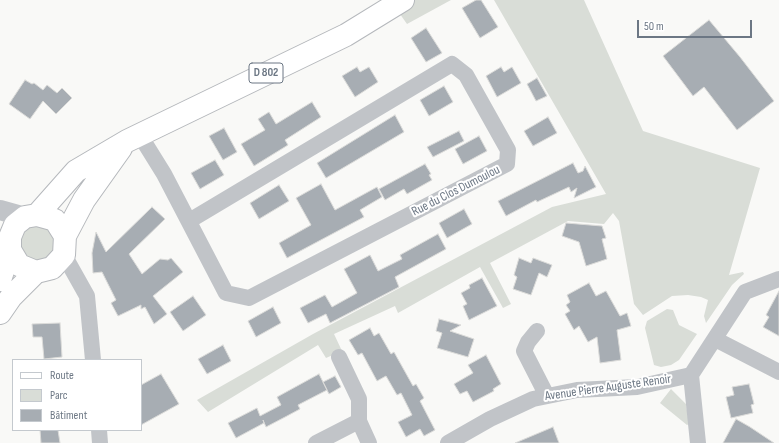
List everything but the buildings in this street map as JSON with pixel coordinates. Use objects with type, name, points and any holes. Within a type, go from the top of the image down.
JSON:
[{"type":"main road","name":"D 802","points":[[31,216],[76,171],[132,138],[346,35],[403,0]]},
{"type":"main road","name":"D 802","points":[[0,313],[12,297],[54,258],[84,200],[132,138]]},
{"type":"main road","points":[[0,280],[6,236],[16,225],[31,216],[55,220],[54,258],[19,265],[6,236]]},
{"type":"street","name":"Rue du Clos Dumoulou","points":[[132,138],[146,145],[164,174],[226,293],[249,298],[507,164],[508,150],[466,75],[452,64],[189,221]]},
{"type":"street","points":[[0,210],[31,216]]},
{"type":"street","points":[[54,258],[87,296],[93,359]]},
{"type":"street","points":[[698,443],[691,375],[745,292],[779,279]]},
{"type":"street","points":[[537,331],[528,342],[524,352],[547,396]]},
{"type":"street","points":[[715,339],[779,372]]},
{"type":"street","points":[[339,357],[359,399],[359,421],[369,443]]},
{"type":"street","name":"Avenue Pierre Auguste Renoir","points":[[448,443],[490,419],[533,399],[576,390],[637,387],[691,375]]},
{"type":"street","points":[[316,443],[359,421]]},
{"type":"street","points":[[99,431],[100,443]]},
{"type":"green space","points":[[390,0],[451,0],[407,24]]},
{"type":"green space","points":[[494,0],[584,0],[643,131],[760,168],[729,275],[743,272],[744,274],[732,285],[706,323],[704,316],[708,300],[701,297],[688,295],[672,296],[643,315],[634,304],[619,221],[613,213],[604,224],[568,221],[490,263],[511,304],[503,308],[480,267],[398,313],[395,306],[334,334],[342,351],[326,358],[318,345],[208,412],[197,400],[313,334],[552,207],[606,194]]},
{"type":"green space","points":[[31,225],[45,225],[55,235],[55,250],[45,260],[31,260],[21,249],[21,235]]},
{"type":"green space","points":[[667,309],[673,310],[679,325],[697,334],[679,360],[671,365],[661,367],[654,365],[645,328],[647,321]]},
{"type":"green space","points":[[671,389],[686,404],[689,424],[687,425],[660,403]]}]
